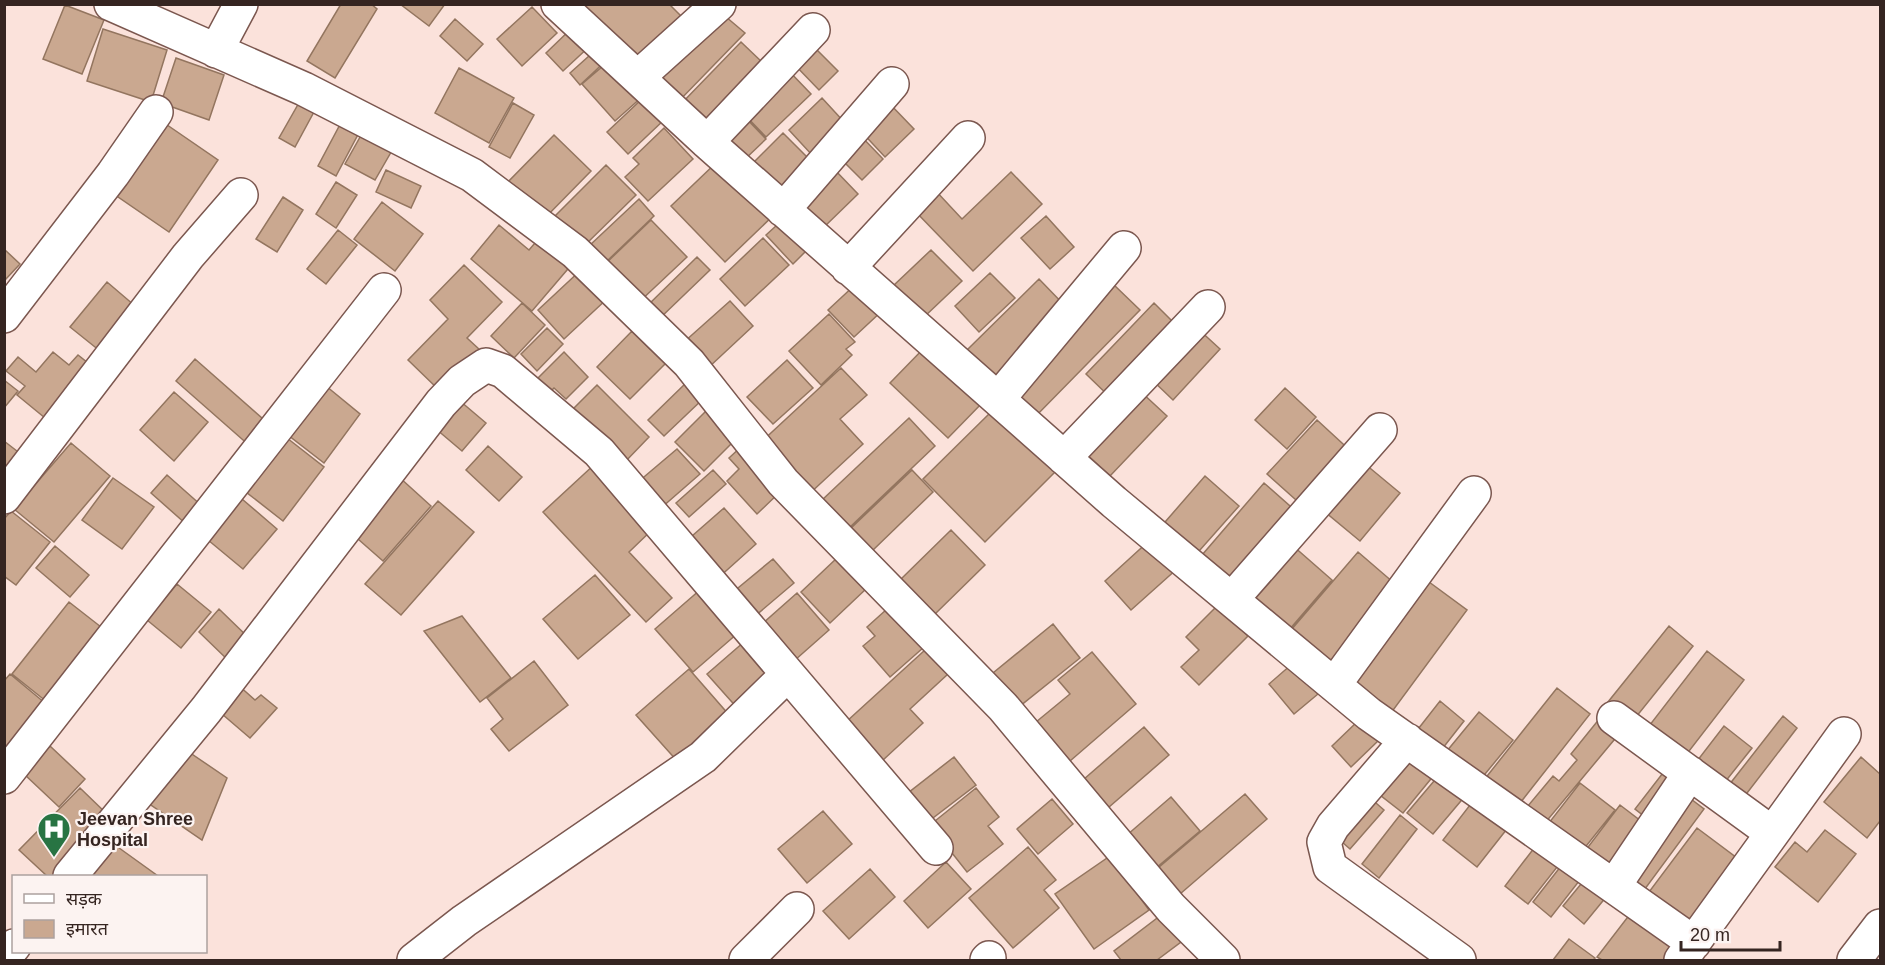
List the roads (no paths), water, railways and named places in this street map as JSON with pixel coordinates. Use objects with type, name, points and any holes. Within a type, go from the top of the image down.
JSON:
[{"type":"street","points":[[111,4],[304,89],[472,176],[575,252],[689,363],[783,482],[1003,707],[1171,908],[1223,960]]},
{"type":"street","points":[[216,51],[241,4]]},
{"type":"street","points":[[638,77],[719,4]]},
{"type":"street","points":[[558,5],[706,142],[1064,458],[1334,685],[1407,740],[1614,886],[1687,952],[1844,734]]},
{"type":"street","points":[[706,142],[813,30]]},
{"type":"street","points":[[783,210],[892,84]]},
{"type":"street","points":[[4,316],[113,174],[156,112]]},
{"type":"street","points":[[848,268],[968,138]]},
{"type":"street","points":[[4,497],[188,256],[241,195]]},
{"type":"street","points":[[998,399],[1124,248]]},
{"type":"street","points":[[4,777],[384,290]]},
{"type":"street","points":[[1064,458],[1208,308]]},
{"type":"street","points":[[71,875],[206,710],[441,403],[462,381],[486,365],[503,371],[598,452],[936,848]]},
{"type":"street","points":[[1232,599],[1380,430]]},
{"type":"street","points":[[1334,685],[1474,493]]},
{"type":"street","points":[[414,960],[464,921],[702,757],[788,674]]},
{"type":"street","points":[[1614,718],[1772,833]]},
{"type":"street","points":[[1407,740],[1333,826],[1324,842],[1330,867],[1459,960]]},
{"type":"street","points":[[1614,886],[1690,773]]},
{"type":"street","points":[[746,960],[797,909]]},
{"type":"street","points":[[1854,960],[1881,926]]},
{"type":"place","name":"Jeevan Shree Hospital","points":[[54,858]]}]
